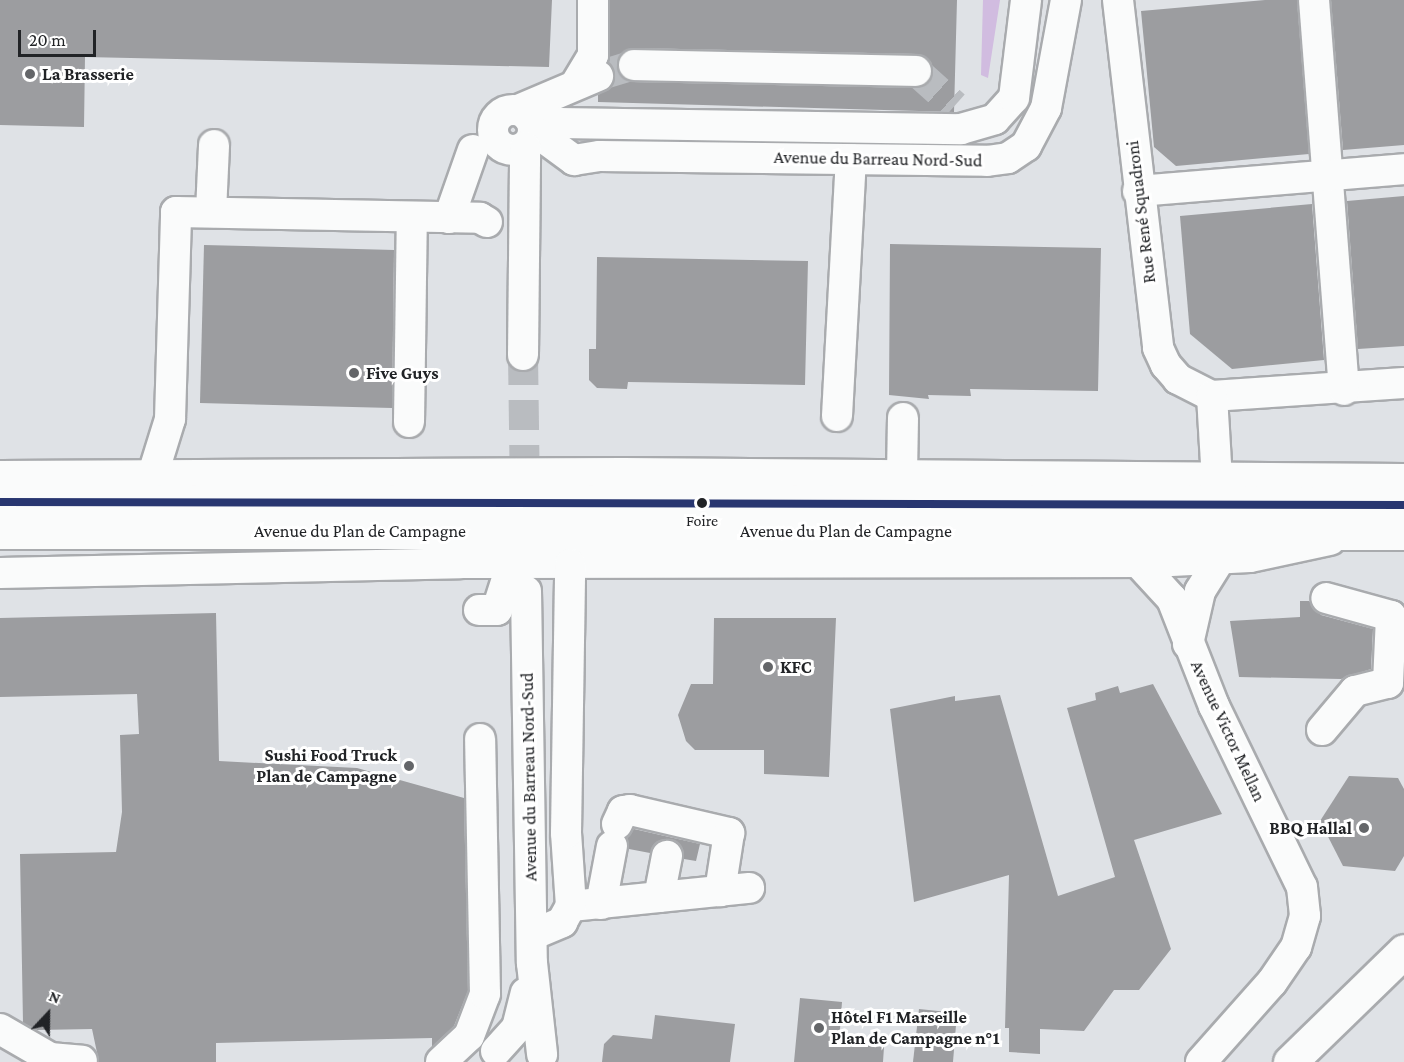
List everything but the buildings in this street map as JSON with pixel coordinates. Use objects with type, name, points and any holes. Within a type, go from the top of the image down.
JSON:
[{"type":"main road","name":"Avenue du Plan de Campagne","points":[[0,532],[585,493]]},
{"type":"main road","name":"Avenue du Plan de Campagne","points":[[0,502],[585,493],[1149,516],[1404,533]]},
{"type":"main road","name":"Avenue du Plan de Campagne","points":[[1149,516],[1404,505]]},
{"type":"main road","points":[[1290,1062],[1404,951]]},
{"type":"street","points":[[522,131],[581,86],[592,55],[593,0]]},
{"type":"street","name":"Avenue du Barreau Nord-Sud","points":[[522,131],[582,123],[961,129],[994,119],[1014,98],[1026,0]]},
{"type":"street","name":"Avenue du Barreau Nord-Sud","points":[[523,178],[574,160],[600,156],[987,162],[1008,158],[1026,146],[1046,108],[1066,0]]},
{"type":"street","name":"Rue René Squadroni","points":[[1118,0],[1138,191],[1158,348],[1178,379],[1212,396],[1344,390],[1404,383]]},
{"type":"street","points":[[1314,0],[1325,174],[1344,390]]},
{"type":"street","points":[[955,106],[981,107],[1000,90],[1019,48]]},
{"type":"street","points":[[634,65],[916,71]]},
{"type":"street","points":[[522,131],[574,160]]},
{"type":"street","points":[[522,131],[523,355]]},
{"type":"street","points":[[211,212],[214,145]]},
{"type":"street","points":[[450,218],[473,150]]},
{"type":"street","points":[[837,416],[851,159]]},
{"type":"street","points":[[1138,191],[1404,169]]},
{"type":"street","points":[[153,474],[170,419],[173,219],[176,212],[412,219],[450,218],[487,222]]},
{"type":"street","points":[[409,422],[412,219]]},
{"type":"street","points":[[1212,396],[1217,479]]},
{"type":"street","points":[[902,476],[903,418]]},
{"type":"street","points":[[0,476],[153,474],[585,493],[902,476],[1149,516],[1220,560],[1272,554],[1362,532]]},
{"type":"street","points":[[0,573],[577,563],[1149,516],[1217,479],[1404,479]]},
{"type":"street","points":[[532,949],[562,922],[570,906],[566,833],[577,563],[585,493]]},
{"type":"street","name":"Avenue Victor Mellan","points":[[1149,516],[1172,599],[1188,644],[1290,859],[1302,887],[1305,916],[1296,947],[1272,982],[1201,1062]]},
{"type":"street","name":"Avenue Victor Mellan","points":[[1188,644],[1200,591],[1220,560]]},
{"type":"street","points":[[479,610],[497,610],[512,563]]},
{"type":"street","name":"Avenue du Barreau Nord-Sud","points":[[526,591],[532,949],[546,1058]]},
{"type":"street","points":[[1322,730],[1355,691],[1388,683],[1391,616],[1326,597]]},
{"type":"street","points":[[441,1062],[469,1036],[485,994],[480,739]]},
{"type":"street","points":[[570,906],[601,904],[734,890],[729,833],[671,837],[623,811],[614,835],[601,904]]},
{"type":"street","points":[[659,897],[671,837]]},
{"type":"street","name":"Avenue du Barreau Nord-Sud","points":[[490,1057],[510,1039],[521,1018],[532,949]]},
{"type":"street","points":[[0,1029],[50,1058],[82,1061]]},
{"type":"street","points":[[490,1057],[520,1047],[546,1058]]},
{"type":"shaded area","points":[[983,0],[1000,0],[988,78],[981,75]]},
{"type":"tunnel","points":[[598,76],[634,65]]},
{"type":"tunnel","points":[[916,71],[955,106]]},
{"type":"tunnel","points":[[523,355],[525,498]]},
{"type":"transit line","points":[[0,502],[1404,505]]},
{"type":"place","name":"La Brasserie","points":[[30,74]]},
{"type":"place","name":"Five Guys","points":[[354,373]]},
{"type":"place","name":"Foire","points":[[702,503]]},
{"type":"place","name":"KFC","points":[[768,667]]},
{"type":"place","name":"Sushi Food Truck Plan de Campagne","points":[[409,766]]},
{"type":"place","name":"BBQ Hallal","points":[[1364,828]]},
{"type":"place","name":"Hôtel F1 Marseille Plan de Campagne n°1","points":[[819,1028]]}]
